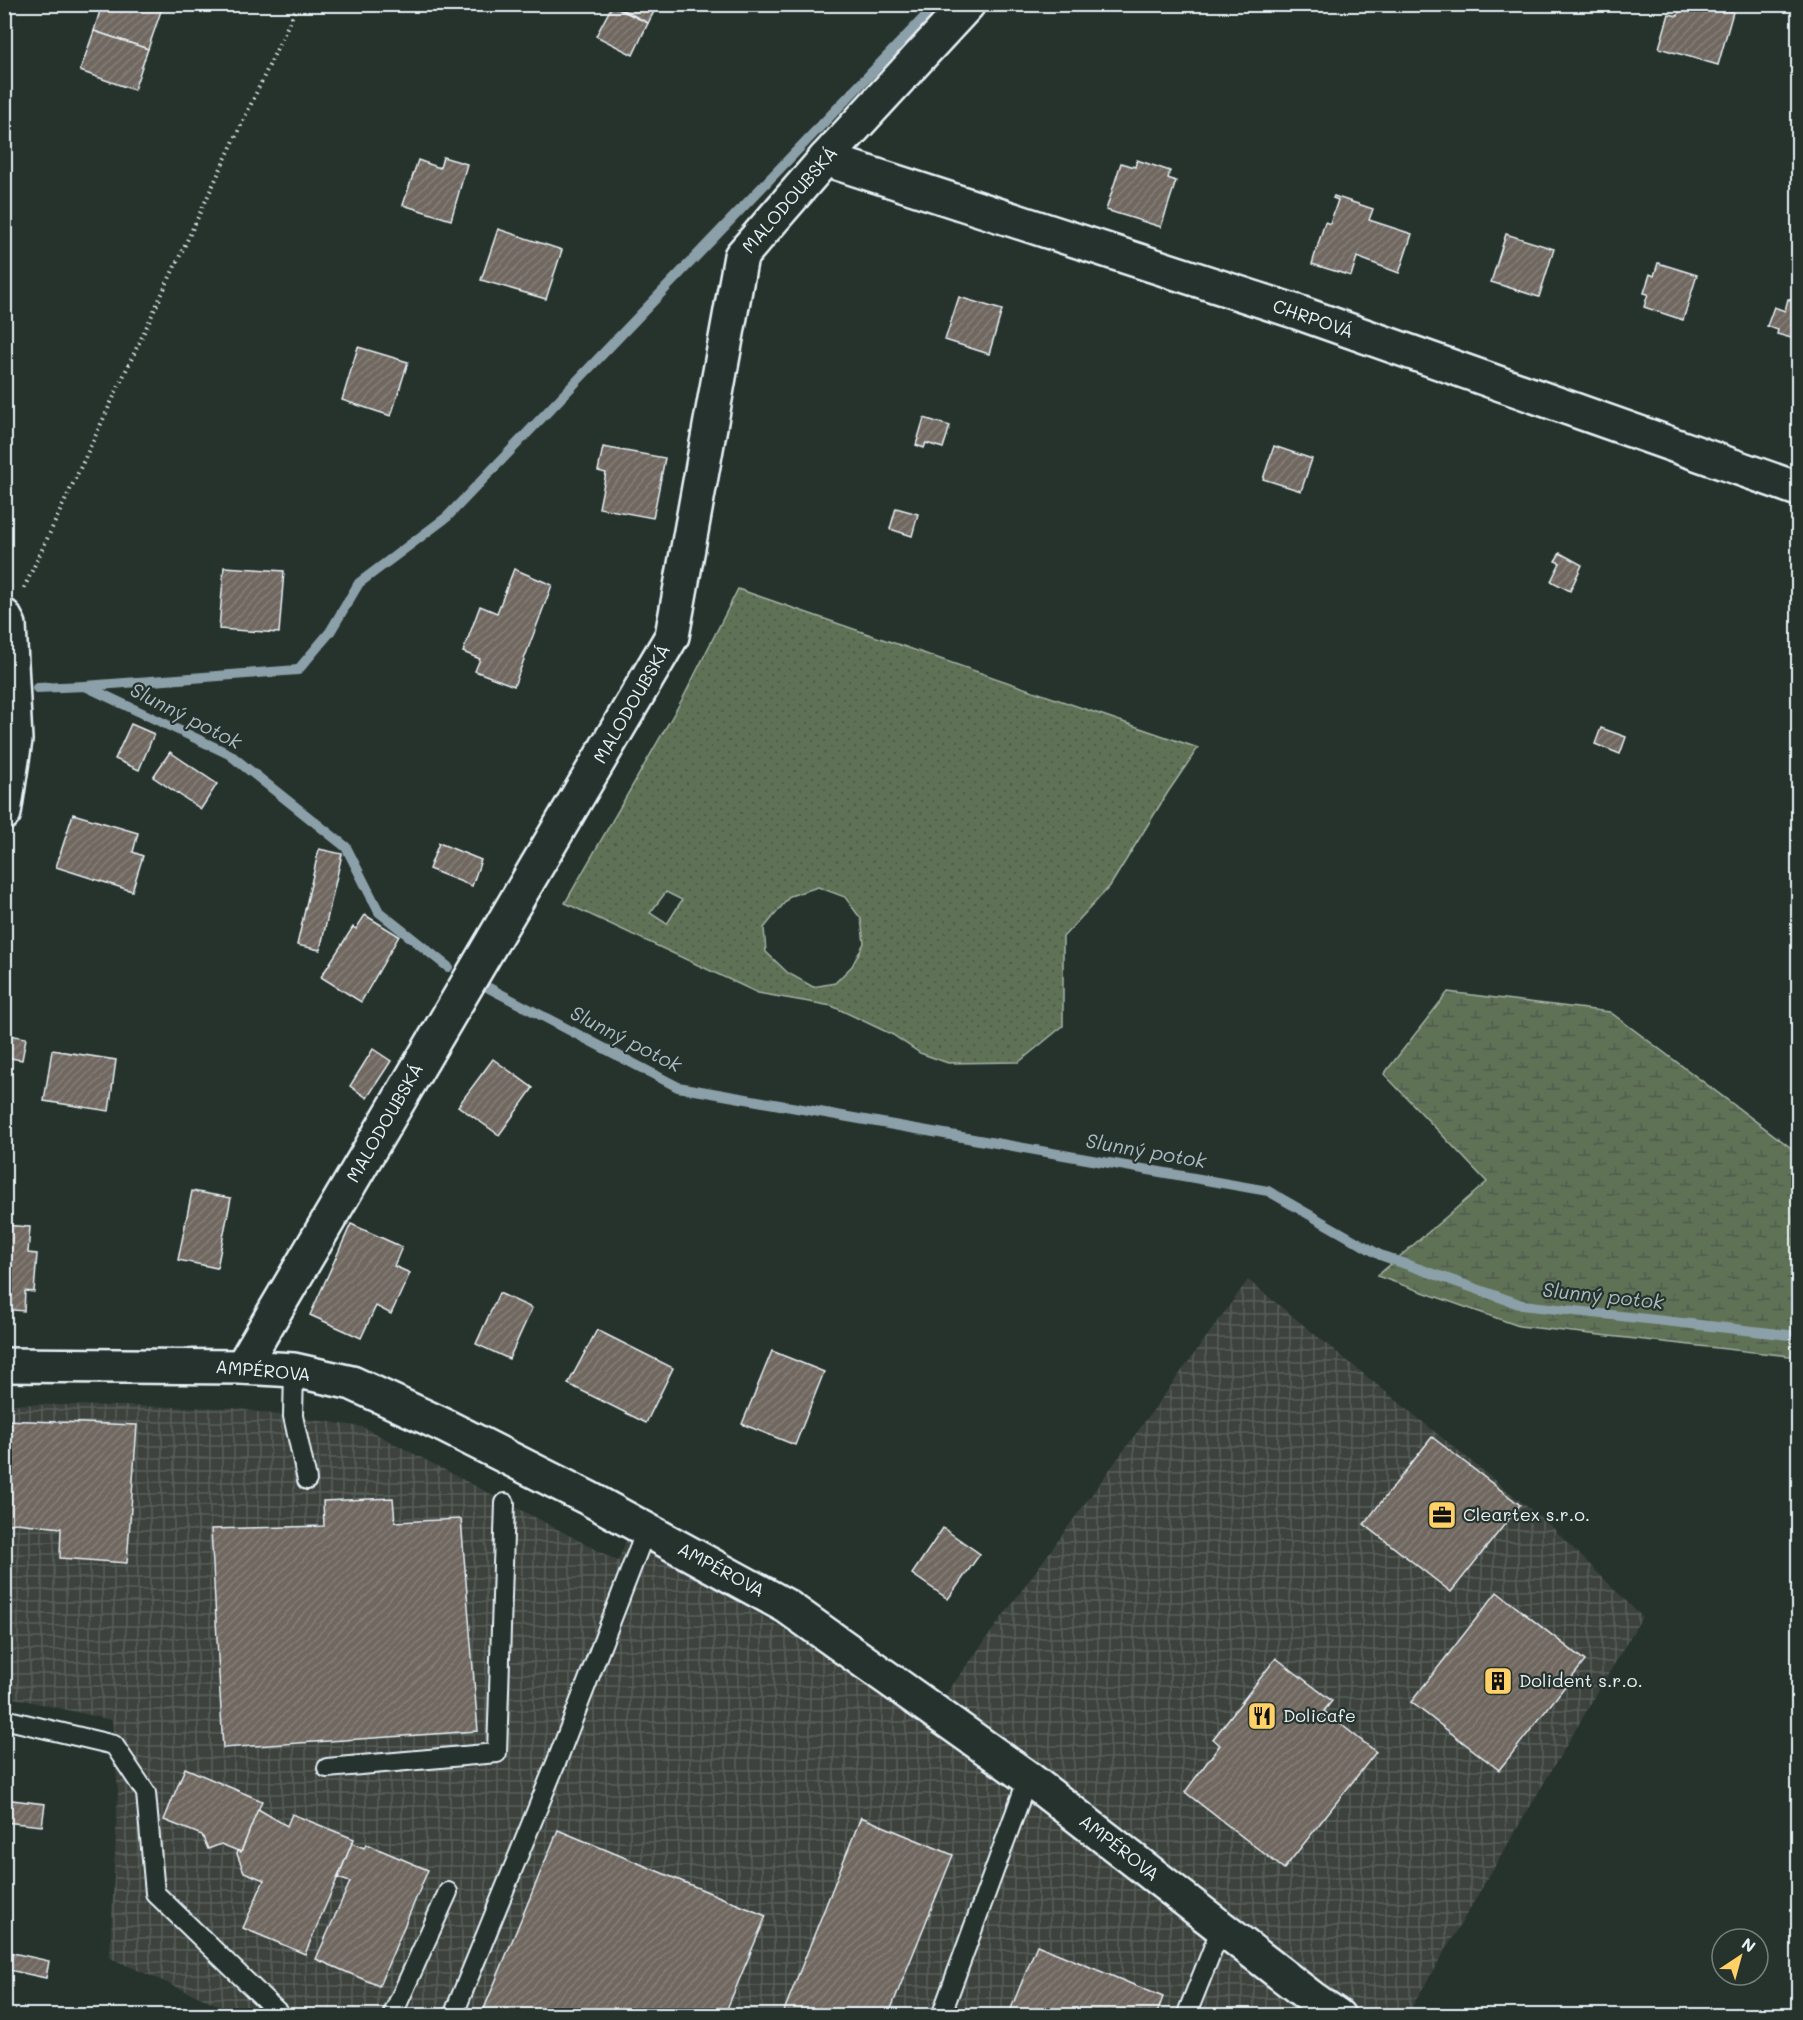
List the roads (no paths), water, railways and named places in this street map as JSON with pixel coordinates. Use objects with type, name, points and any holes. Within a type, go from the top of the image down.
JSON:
[{"type":"street","name":"MALODOUBSKÁ","points":[[242,1367],[672,636],[741,256],[825,159],[968,4]]},
{"type":"street","name":"CHRPOVÁ","points":[[825,159],[1297,312],[1798,489]]},
{"type":"street","points":[[4,813],[10,741],[7,620]]},
{"type":"street","name":"AMPÉROVA","points":[[4,1365],[242,1367],[294,1370],[352,1383],[443,1425],[646,1530],[786,1606],[1028,1778],[1338,2016]]},
{"type":"lane","points":[[294,1370],[293,1416],[307,1480]]},
{"type":"lane","points":[[327,1767],[497,1753],[506,1503]]},
{"type":"lane","points":[[453,2016],[558,1758],[646,1530]]},
{"type":"lane","points":[[4,1719],[114,1745],[146,1793],[155,1893],[282,2016]]},
{"type":"lane","points":[[941,2016],[1028,1778]]},
{"type":"lane","points":[[392,2016],[448,1892]]},
{"type":"lane","points":[[1186,2016],[1221,1928]]},
{"type":"waterway","points":[[85,686],[298,670],[330,632],[359,583],[447,517],[937,4]]},
{"type":"waterway","name":"Slunný potok","points":[[37,688],[85,686],[229,754],[346,847],[379,912],[448,967]]},
{"type":"waterway","name":"Slunný potok","points":[[489,988],[678,1087],[1268,1191],[1380,1255],[1522,1305],[1798,1336]]},
{"type":"place","name":"Cleartex s.r.o.","points":[[1442,1515]]},
{"type":"place","name":"Dolident s.r.o.","points":[[1498,1681]]},
{"type":"place","name":"Dolicafe","points":[[1262,1716]]}]
